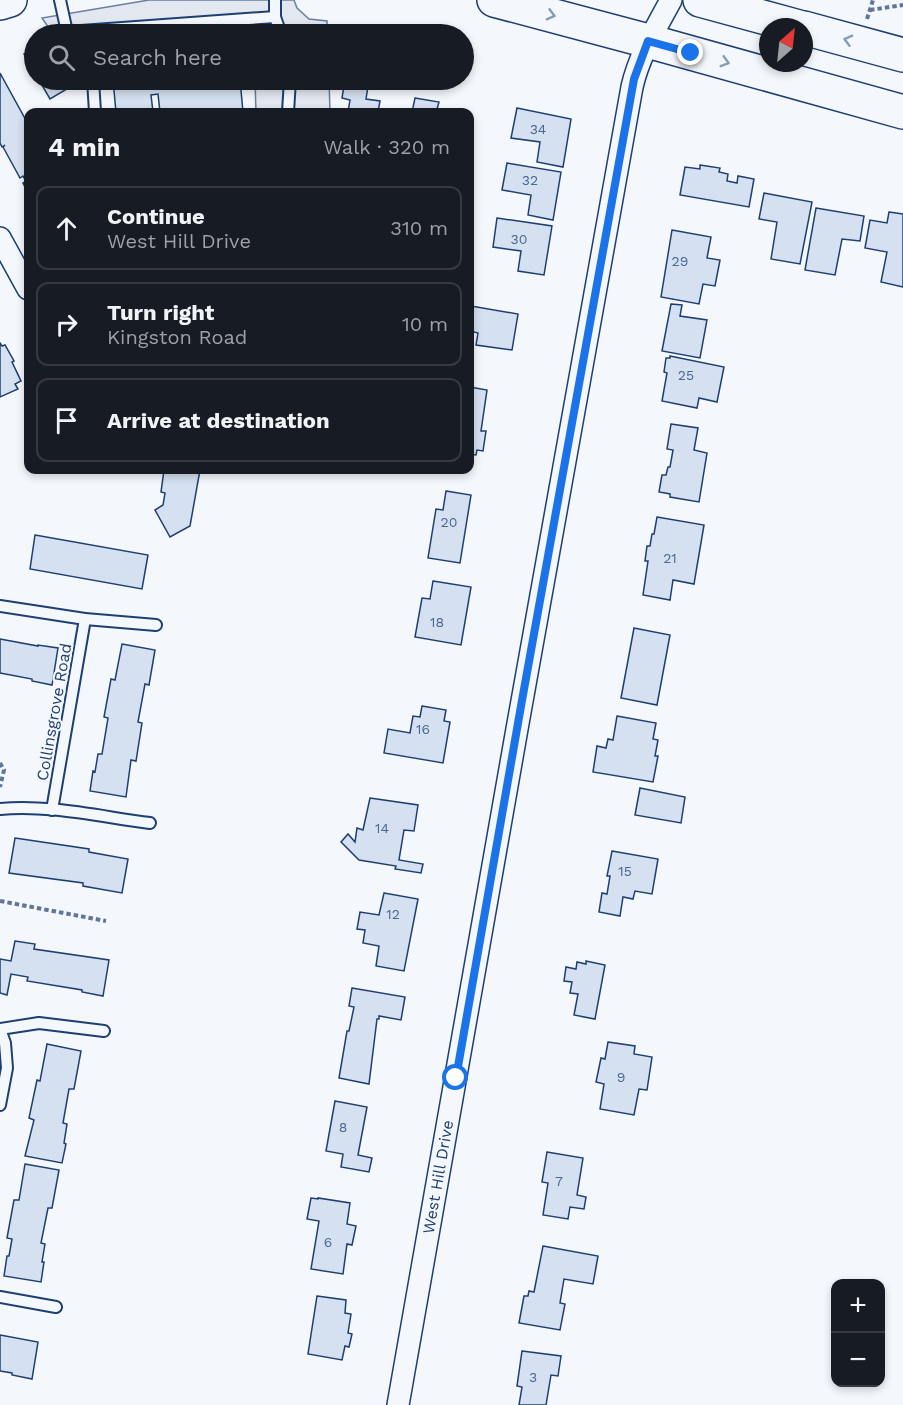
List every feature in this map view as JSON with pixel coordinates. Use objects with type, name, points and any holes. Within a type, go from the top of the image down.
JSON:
[{"type":"main road","points":[[0,3],[10,0]]},
{"type":"main road","points":[[494,0],[903,112]]},
{"type":"main road","points":[[700,0],[766,18]]},
{"type":"main road","points":[[813,30],[903,55]]},
{"type":"street","name":"West Hill Drive","points":[[398,1405],[632,87],[648,41],[671,0]]},
{"type":"street","points":[[0,238],[24,282]]},
{"type":"lane","points":[[60,0],[65,24]]},
{"type":"lane","points":[[275,0],[277,24]]},
{"type":"lane","points":[[189,24],[275,17]]},
{"type":"lane","points":[[94,90],[95,108]]},
{"type":"lane","points":[[288,108],[289,90]]},
{"type":"lane","points":[[0,606],[86,619],[156,625]]},
{"type":"lane","name":"Collinsgrove Road","points":[[52,810],[86,619]]},
{"type":"lane","points":[[0,809],[19,807],[52,810],[150,823]]},
{"type":"lane","points":[[0,1105],[7,1068],[5,1043],[0,1029],[39,1023],[104,1031]]},
{"type":"lane","points":[[0,1297],[56,1307]]},
{"type":"path","points":[[867,19],[873,0]]},
{"type":"path","points":[[870,10],[903,5]]},
{"type":"path","points":[[0,763],[4,770],[0,787]]},
{"type":"path","points":[[0,901],[106,921]]},
{"type":"shaded area","points":[[149,0],[294,0],[297,8],[309,19],[327,21],[327,24],[46,24],[42,18]]},
{"type":"shaded area","points":[[255,90],[329,90],[330,108],[256,108]]},
{"type":"building","points":[[0,73],[24,117],[24,178],[20,178],[3,147],[5,145],[2,147],[0,143]]},
{"type":"building","points":[[45,90],[65,90],[50,99]]},
{"type":"building","points":[[114,90],[241,90],[243,108],[160,108],[158,94],[151,95],[153,108],[116,108]]},
{"type":"building","points":[[343,90],[367,90],[366,99],[380,101],[379,108],[349,108],[350,100],[342,98]]},
{"type":"building","points":[[415,98],[439,102],[437,108],[413,108]]},
{"type":"building","points":[[517,108],[571,119],[563,167],[537,162],[540,142],[511,138]]},
{"type":"building","points":[[507,163],[561,172],[553,220],[528,215],[531,195],[502,190]]},
{"type":"building","points":[[700,165],[720,168],[719,172],[728,174],[727,181],[737,183],[738,176],[754,179],[749,207],[680,195],[685,167],[700,169]]},
{"type":"building","points":[[764,193],[812,202],[800,264],[771,259],[777,222],[759,219]]},
{"type":"building","points":[[816,208],[864,216],[860,241],[842,239],[835,275],[805,270]]},
{"type":"building","points":[[889,212],[903,214],[903,287],[881,282],[887,252],[865,248],[870,220],[887,223]]},
{"type":"building","points":[[497,218],[552,226],[544,275],[518,271],[521,251],[493,247]]},
{"type":"building","points":[[672,230],[711,237],[707,258],[720,260],[715,286],[703,284],[699,304],[661,297]]},
{"type":"building","points":[[671,304],[682,305],[680,316],[707,320],[700,358],[662,351]]},
{"type":"building","points":[[474,307],[518,314],[512,350],[476,345],[478,333],[474,332]]},
{"type":"building","points":[[0,343],[2,346],[5,345],[14,361],[12,362],[21,381],[15,384],[18,389],[0,397]]},
{"type":"building","points":[[670,356],[724,367],[717,402],[699,398],[697,408],[662,401],[667,373],[664,372],[666,358]]},
{"type":"building","points":[[474,388],[487,390],[481,431],[486,431],[483,451],[477,450],[476,455],[474,455]]},
{"type":"building","points":[[671,424],[698,428],[694,450],[707,453],[699,502],[670,497],[670,494],[659,492],[662,475],[666,475],[670,467],[673,450],[667,449]]},
{"type":"building","points":[[163,474],[199,474],[190,526],[170,537],[155,510],[163,505],[165,493],[161,492]]},
{"type":"building","points":[[446,491],[471,495],[460,563],[428,558],[436,509],[443,510]]},
{"type":"building","points":[[657,517],[704,525],[694,584],[673,580],[670,600],[643,595],[648,561],[645,561],[647,546],[650,546]]},
{"type":"building","points":[[35,535],[148,555],[142,589],[30,569]]},
{"type":"building","points":[[433,581],[471,587],[461,645],[415,637],[422,598],[430,599]]},
{"type":"building","points":[[634,628],[670,635],[657,705],[621,698]]},
{"type":"building","points":[[0,639],[58,648],[52,685],[0,673]]},
{"type":"building","points":[[122,644],[155,650],[149,685],[145,684],[138,722],[142,723],[136,761],[131,760],[126,797],[90,791],[98,754],[102,754],[108,718],[104,717],[111,679],[115,680]]},
{"type":"building","points":[[422,706],[446,710],[444,721],[450,722],[443,763],[384,753],[388,729],[410,733],[413,716],[420,717]]},
{"type":"building","points":[[617,716],[656,723],[653,739],[658,740],[655,756],[658,756],[653,782],[593,772],[597,746],[606,748],[608,739],[613,740]]},
{"type":"building","points":[[640,788],[685,797],[681,823],[635,815]]},
{"type":"building","points":[[370,798],[418,805],[414,831],[404,830],[399,860],[423,864],[421,873],[359,860],[341,842],[348,834],[355,842],[357,828],[363,830]]},
{"type":"building","points":[[15,838],[89,849],[89,852],[128,859],[122,893],[83,886],[83,883],[9,873]]},
{"type":"building","points":[[612,851],[658,859],[652,894],[635,891],[633,899],[623,897],[620,916],[599,912],[602,893],[607,894],[610,876],[607,876]]},
{"type":"building","points":[[384,893],[418,899],[404,971],[376,966],[379,946],[363,943],[365,930],[357,929],[360,912],[379,915]]},
{"type":"building","points":[[15,941],[35,944],[34,949],[109,960],[103,996],[82,992],[82,990],[27,981],[28,977],[11,974],[7,995],[0,993],[0,959],[11,961]]},
{"type":"building","points":[[586,961],[605,965],[595,1019],[574,1015],[578,994],[570,993],[572,982],[564,981],[566,967],[576,969],[577,962],[586,964]]},
{"type":"building","points":[[352,988],[405,997],[401,1020],[379,1016],[377,1019],[369,1084],[339,1078],[347,1031],[349,1031],[354,1007],[349,1006]]},
{"type":"building","points":[[608,1042],[635,1046],[634,1054],[652,1057],[647,1090],[639,1089],[634,1115],[600,1109],[604,1084],[596,1082],[601,1058],[605,1059]]},
{"type":"building","points":[[47,1044],[81,1051],[74,1089],[69,1089],[63,1123],[67,1124],[62,1163],[25,1156],[34,1120],[29,1118],[37,1080],[40,1081]]},
{"type":"building","points":[[335,1101],[367,1107],[358,1155],[372,1158],[369,1172],[341,1167],[343,1154],[326,1151]]},
{"type":"building","points":[[547,1152],[583,1158],[577,1195],[586,1197],[584,1209],[570,1207],[568,1219],[543,1215],[548,1183],[542,1182]]},
{"type":"building","points":[[25,1164],[59,1170],[52,1208],[48,1208],[41,1243],[45,1244],[41,1282],[4,1276],[12,1239],[7,1238],[14,1200],[19,1200]]},
{"type":"building","points":[[311,1198],[350,1203],[347,1224],[356,1226],[352,1245],[347,1244],[343,1274],[311,1269],[319,1221],[307,1219]]},
{"type":"building","points":[[543,1246],[598,1256],[593,1284],[564,1279],[560,1303],[565,1304],[560,1330],[519,1323],[524,1296],[528,1296],[529,1291],[534,1292]]},
{"type":"building","points":[[317,1296],[346,1300],[345,1313],[351,1314],[348,1333],[352,1334],[349,1347],[345,1346],[342,1360],[308,1354]]},
{"type":"building","points":[[0,1335],[38,1342],[32,1379],[0,1371]]},
{"type":"building","points":[[522,1351],[561,1356],[558,1376],[551,1375],[546,1405],[519,1405],[522,1387],[517,1386]]},
{"type":"route","points":[[456,1078],[634,79],[648,41],[691,53]]}]
